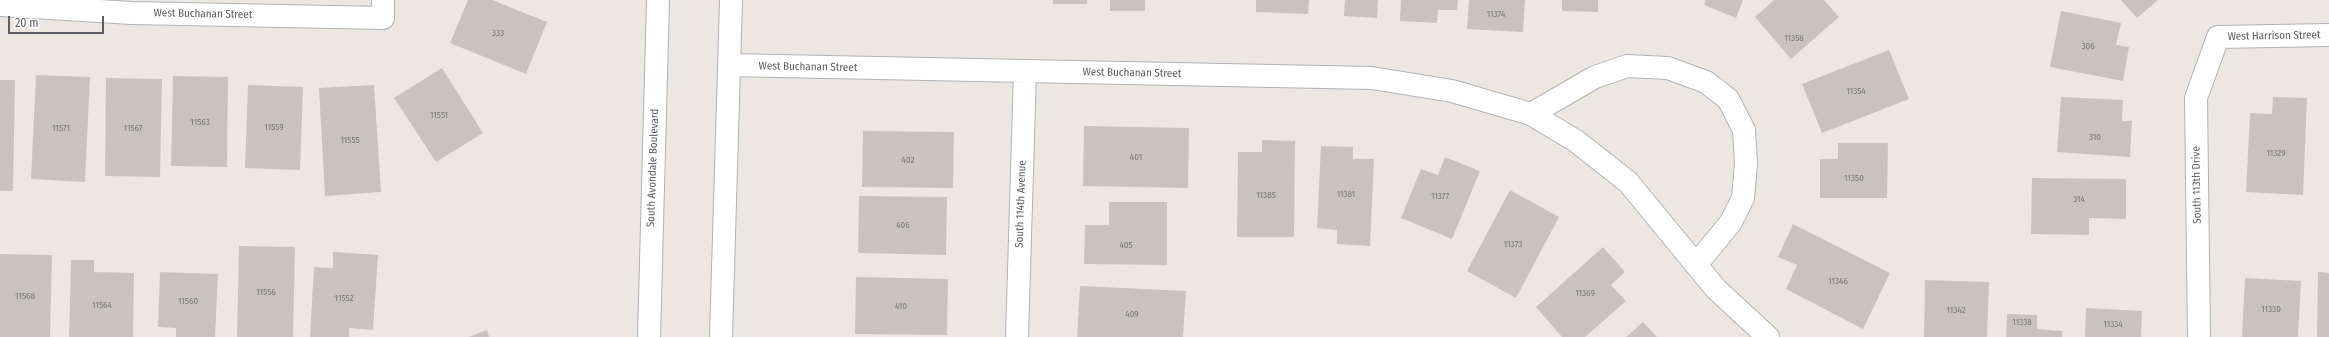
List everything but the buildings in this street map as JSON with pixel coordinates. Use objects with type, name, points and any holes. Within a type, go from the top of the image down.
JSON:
[{"type":"street","name":"South Avondale Boulevard","points":[[649,337],[658,0]]},
{"type":"street","points":[[721,337],[731,0]]},
{"type":"street","name":"West Buchanan Street","points":[[0,5],[132,13],[383,9]]},
{"type":"street","name":"West Harrison Street","points":[[2218,37],[2329,35]]},
{"type":"street","name":"South 113th Drive","points":[[2199,337],[2196,98],[2218,37]]},
{"type":"street","name":"West Buchanan Street","points":[[729,65],[1372,78],[1452,91],[1531,114],[1576,141],[1628,182],[1716,289],[1768,337]]},
{"type":"street","points":[[1531,114],[1595,77],[1628,66],[1668,68],[1706,82],[1728,99],[1744,130],[1746,164],[1743,198],[1731,222],[1696,265]]},
{"type":"street","name":"South 114th Avenue","points":[[1017,337],[1025,71]]}]
